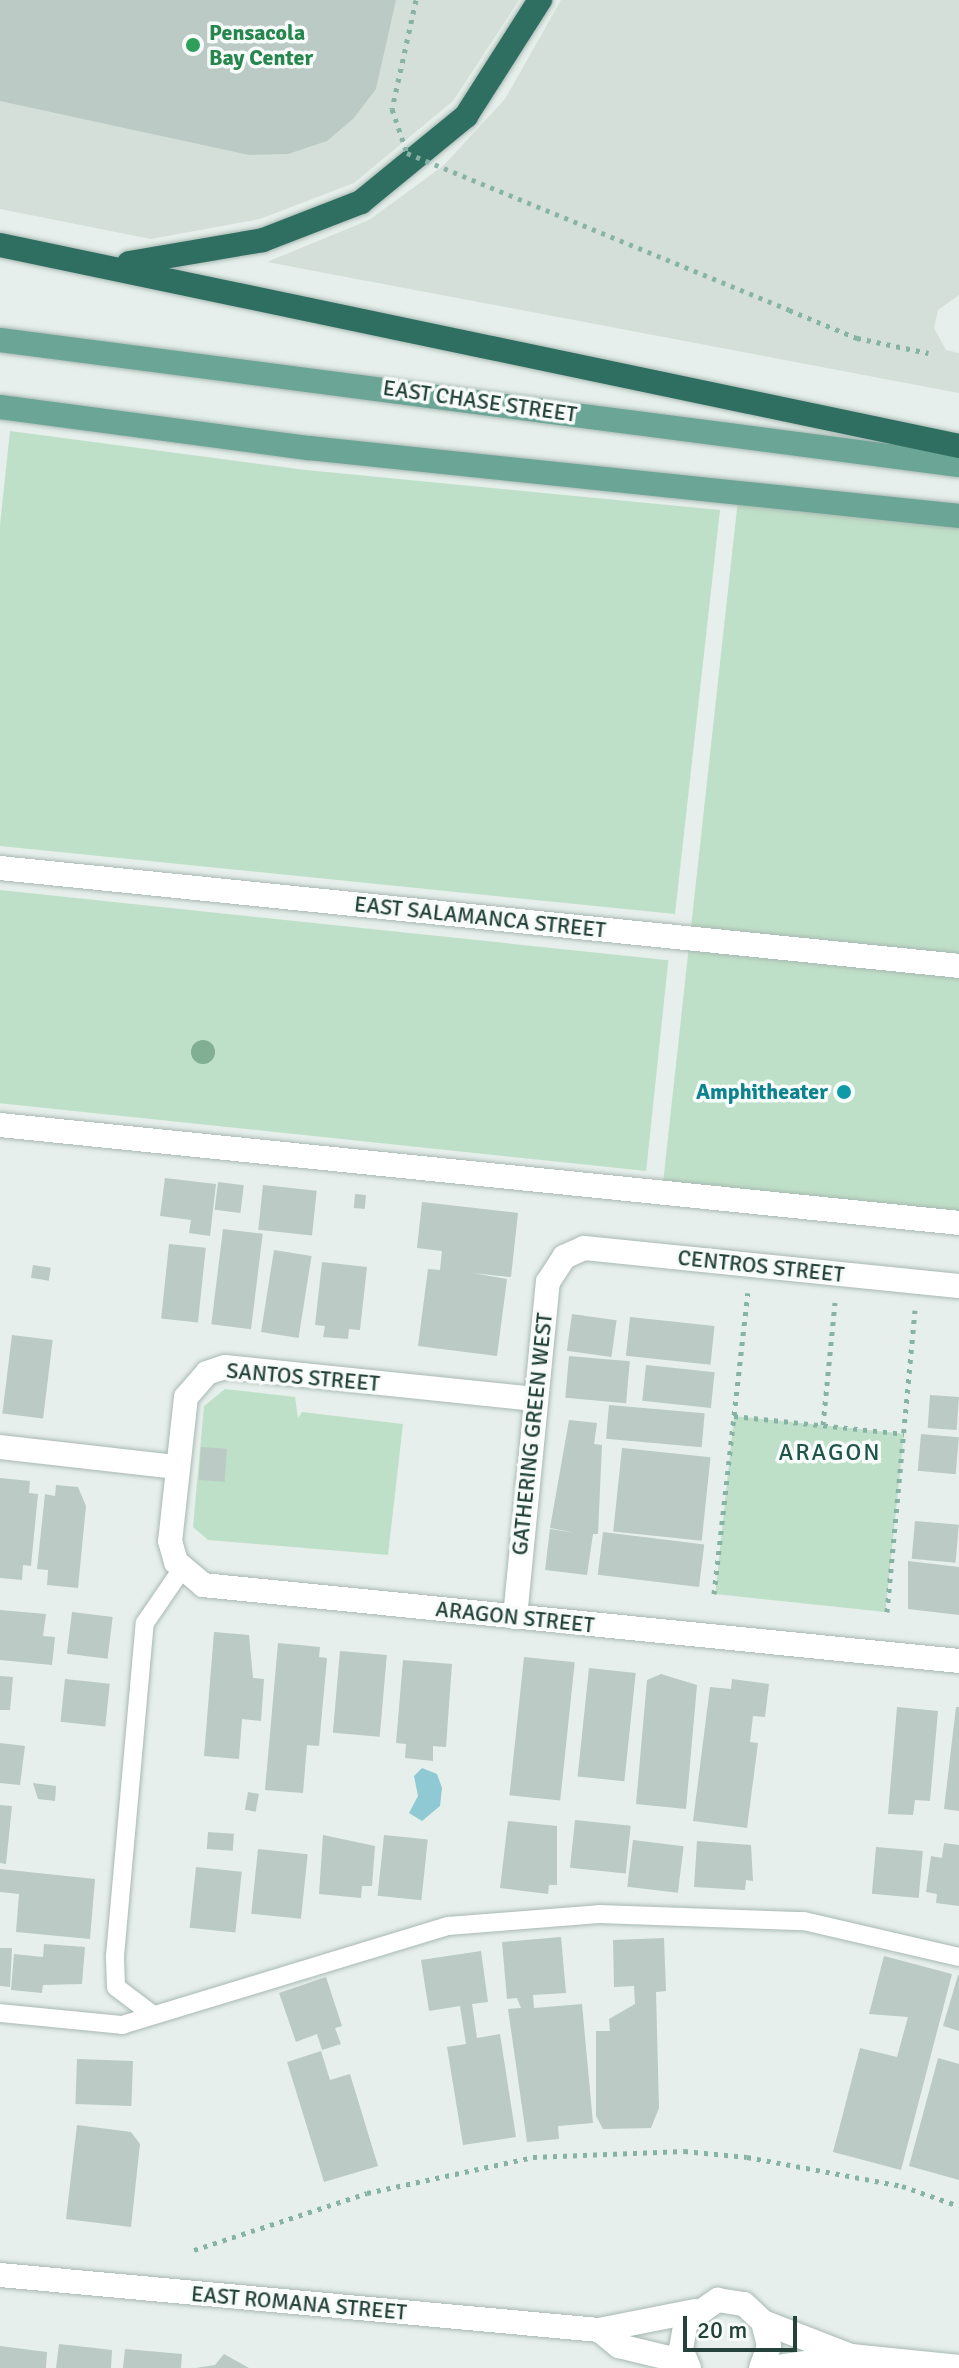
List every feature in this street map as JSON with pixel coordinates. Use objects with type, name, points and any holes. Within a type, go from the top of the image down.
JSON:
[{"type":"highway","points":[[107,266],[263,240],[361,202],[466,116],[540,0]]},
{"type":"highway","points":[[10,247],[959,446]]},
{"type":"main road","name":"EAST CHASE STREET","points":[[0,340],[959,465]]},
{"type":"main road","points":[[0,407],[309,448],[959,516]]},
{"type":"street","name":"EAST SALAMANCA STREET","points":[[0,868],[959,966]]},
{"type":"street","points":[[0,1125],[959,1223]]},
{"type":"street","name":"CENTROS STREET","points":[[564,1257],[584,1248],[959,1286]]},
{"type":"street","name":"GATHERING GREEN WEST","points":[[515,1617],[548,1282],[564,1257]]},
{"type":"street","name":"SANTOS STREET","points":[[176,1467],[186,1397],[196,1381],[225,1367],[535,1399]]},
{"type":"street","points":[[0,1447],[176,1467],[170,1541],[182,1569]]},
{"type":"street","name":"ARAGON STREET","points":[[182,1569],[203,1585],[959,1661]]},
{"type":"street","name":"EAST ROMANA STREET","points":[[0,2275],[599,2330],[695,2311],[732,2300],[763,2322]]},
{"type":"street","points":[[687,2365],[682,2335],[695,2311]]},
{"type":"street","points":[[763,2322],[851,2356]]},
{"type":"street","points":[[761,2368],[769,2346],[763,2322]]},
{"type":"street","name":"EAST ROMANA STREET","points":[[599,2330],[619,2346],[687,2365]]},
{"type":"street","points":[[770,2368],[851,2356],[959,2367]]},
{"type":"lane","points":[[153,2015],[116,1987],[115,1956],[145,1623],[182,1569]]},
{"type":"lane","points":[[0,2013],[122,2025],[448,1926],[599,1914],[804,1921],[959,1957]]},
{"type":"path","points":[[416,0],[392,109],[407,153],[857,338],[928,353]]},
{"type":"path","points":[[714,1594],[749,1284]]},
{"type":"path","points":[[823,1425],[836,1294]]},
{"type":"path","points":[[887,1612],[916,1302]]},
{"type":"path","points":[[734,1416],[904,1434]]},
{"type":"path","points":[[194,2250],[378,2189],[533,2157],[684,2151],[747,2157],[902,2186],[959,2206]]},
{"type":"shaded area","points":[[0,0],[519,0],[453,101],[354,183],[260,219],[151,239],[0,209]]},
{"type":"shaded area","points":[[561,0],[959,0],[959,295],[938,310],[934,328],[946,350],[959,353],[959,393],[267,262],[369,220],[443,166],[505,99]]},
{"type":"green space","points":[[10,431],[306,470],[720,510],[675,914],[0,846],[0,525]]},
{"type":"green space","points":[[739,490],[959,516],[959,1223],[662,1192]]},
{"type":"green space","points":[[0,890],[668,960],[646,1171],[0,1103]]},
{"type":"green space","points":[[225,1389],[295,1397],[298,1418],[302,1412],[403,1424],[388,1555],[208,1540],[193,1527],[204,1406]]},
{"type":"green space","points":[[734,1416],[904,1434],[885,1612],[715,1594]]},
{"type":"water","points":[[422,1768],[437,1774],[442,1788],[440,1806],[422,1821],[409,1813],[418,1796],[414,1776]]},
{"type":"building","name":"Pensacola Bay Center","points":[[0,0],[396,0],[376,89],[354,118],[327,141],[288,154],[249,155],[0,101]]},
{"type":"building","points":[[165,1178],[216,1184],[210,1236],[189,1233],[191,1220],[160,1216]]},
{"type":"building","points":[[218,1182],[244,1185],[240,1213],[215,1210]]},
{"type":"building","points":[[263,1185],[317,1191],[312,1235],[258,1230]]},
{"type":"building","points":[[355,1194],[366,1195],[365,1209],[354,1208]]},
{"type":"building","points":[[422,1202],[518,1213],[511,1277],[472,1273],[507,1279],[497,1356],[418,1346],[428,1269],[440,1270],[442,1251],[417,1248]]},
{"type":"building","points":[[223,1229],[263,1234],[251,1329],[211,1324]]},
{"type":"building","points":[[169,1244],[206,1248],[198,1322],[161,1319]]},
{"type":"building","points":[[274,1250],[312,1256],[299,1338],[261,1332]]},
{"type":"building","points":[[322,1262],[367,1267],[360,1330],[349,1329],[348,1339],[323,1337],[325,1326],[315,1325]]},
{"type":"building","points":[[33,1265],[51,1268],[49,1281],[31,1278]]},
{"type":"building","points":[[572,1314],[617,1320],[611,1357],[567,1351]]},
{"type":"building","points":[[630,1317],[715,1326],[710,1365],[626,1356]]},
{"type":"building","points":[[12,1335],[53,1340],[43,1418],[2,1413]]},
{"type":"building","points":[[569,1356],[630,1361],[626,1403],[565,1398]]},
{"type":"building","points":[[646,1365],[715,1372],[711,1408],[642,1401]]},
{"type":"building","points":[[930,1395],[959,1397],[957,1430],[928,1428]]},
{"type":"building","points":[[609,1405],[705,1413],[702,1447],[606,1439]]},
{"type":"building","points":[[569,1420],[597,1423],[594,1444],[602,1445],[598,1534],[593,1534],[587,1575],[545,1570],[550,1529],[576,1533],[550,1528]]},
{"type":"building","points":[[921,1434],[959,1437],[956,1474],[918,1471]]},
{"type":"building","points":[[201,1447],[227,1449],[225,1482],[199,1480]]},
{"type":"building","points":[[622,1448],[711,1457],[702,1541],[613,1532]]},
{"type":"building","points":[[0,1478],[30,1481],[29,1493],[38,1494],[31,1566],[23,1565],[22,1580],[0,1578]]},
{"type":"building","points":[[56,1485],[78,1487],[86,1506],[78,1588],[47,1585],[48,1570],[37,1569],[45,1494],[55,1496]]},
{"type":"building","points":[[915,1521],[959,1525],[956,1563],[912,1559]]},
{"type":"building","points":[[603,1532],[704,1544],[699,1587],[598,1575]]},
{"type":"building","points":[[908,1561],[959,1567],[959,1615],[908,1609]]},
{"type":"building","points":[[0,1610],[46,1614],[43,1636],[55,1637],[52,1665],[0,1660]]},
{"type":"building","points":[[72,1612],[113,1617],[108,1659],[67,1654]]},
{"type":"building","points":[[214,1632],[249,1635],[253,1678],[264,1679],[261,1721],[242,1719],[239,1759],[204,1756]]},
{"type":"building","points":[[278,1643],[320,1647],[319,1657],[327,1658],[319,1746],[307,1745],[303,1793],[265,1790]]},
{"type":"building","points":[[340,1651],[387,1655],[380,1737],[333,1733]]},
{"type":"building","points":[[524,1657],[575,1662],[560,1801],[509,1795]]},
{"type":"building","points":[[403,1660],[452,1664],[446,1747],[433,1746],[433,1761],[405,1758],[406,1744],[396,1743]]},
{"type":"building","points":[[589,1668],[636,1673],[624,1781],[578,1776]]},
{"type":"building","points":[[661,1674],[697,1685],[686,1809],[636,1804],[647,1680]]},
{"type":"building","points":[[0,1676],[13,1677],[10,1710],[0,1710]]},
{"type":"building","points":[[65,1679],[110,1684],[105,1726],[61,1722]]},
{"type":"building","points":[[732,1679],[769,1684],[765,1717],[753,1716],[750,1742],[758,1743],[747,1828],[693,1821],[710,1687],[731,1689]]},
{"type":"building","points":[[897,1707],[938,1711],[930,1801],[915,1800],[913,1815],[888,1814]]},
{"type":"building","points":[[956,1707],[959,1707],[959,1811],[944,1809]]},
{"type":"building","points":[[0,1743],[25,1746],[20,1785],[0,1783]]},
{"type":"building","points":[[33,1783],[56,1786],[55,1801],[38,1799]]},
{"type":"building","points":[[248,1792],[259,1794],[256,1812],[245,1810]]},
{"type":"building","points":[[0,1805],[12,1806],[6,1864],[0,1863]]},
{"type":"building","points":[[575,1820],[631,1826],[626,1874],[570,1868]]},
{"type":"building","points":[[508,1821],[557,1826],[557,1885],[549,1885],[548,1894],[500,1888]]},
{"type":"building","points":[[208,1832],[234,1834],[233,1851],[207,1849]]},
{"type":"building","points":[[323,1835],[375,1846],[372,1886],[362,1886],[361,1898],[319,1894]]},
{"type":"building","points":[[384,1835],[428,1840],[421,1900],[378,1896]]},
{"type":"building","points":[[633,1840],[684,1846],[678,1893],[627,1887]]},
{"type":"building","points":[[697,1841],[751,1845],[753,1881],[746,1880],[745,1890],[694,1887]]},
{"type":"building","points":[[944,1843],[959,1845],[959,1906],[936,1903],[937,1894],[926,1892],[931,1856],[942,1858]]},
{"type":"building","points":[[876,1847],[923,1851],[919,1898],[872,1894]]},
{"type":"building","points":[[258,1849],[308,1854],[301,1919],[251,1914]]},
{"type":"building","points":[[196,1867],[242,1872],[235,1932],[190,1928]]},
{"type":"building","points":[[0,1869],[95,1879],[90,1939],[16,1932],[19,1894],[0,1892]]},
{"type":"building","points":[[561,1937],[566,1993],[533,1995],[534,2008],[582,2004],[593,2123],[558,2126],[559,2139],[527,2142],[508,2009],[521,2008],[517,1998],[507,1999],[502,1942]]},
{"type":"building","points":[[664,1938],[666,1991],[656,1992],[659,2108],[651,2128],[603,2129],[596,2116],[596,2031],[610,2031],[609,2019],[635,2004],[634,1986],[614,1987],[613,1940]]},
{"type":"building","points":[[44,1944],[85,1947],[82,1984],[43,1985],[42,1993],[11,1990],[14,1954],[43,1957]]},
{"type":"building","points":[[0,1948],[12,1948],[10,1987],[0,1986]]},
{"type":"building","points":[[481,1951],[488,2002],[472,2004],[477,2038],[500,2034],[516,2137],[463,2145],[447,2047],[466,2044],[460,2006],[429,2011],[421,1960]]},
{"type":"building","points":[[884,1956],[952,1974],[901,2170],[833,2152],[860,2048],[897,2057],[908,2017],[869,2014]]},
{"type":"building","points":[[959,1975],[959,2031],[943,2026]]},
{"type":"building","points":[[326,1977],[342,2026],[335,2028],[341,2044],[322,2050],[317,2034],[296,2042],[279,1993]]},
{"type":"building","points":[[321,2051],[330,2080],[350,2074],[378,2166],[324,2182],[287,2062]]},
{"type":"building","points":[[938,2058],[959,2064],[959,2180],[909,2166]]},
{"type":"building","points":[[77,2059],[133,2061],[131,2106],[75,2104]]},
{"type":"building","points":[[77,2125],[131,2132],[140,2144],[131,2227],[66,2219]]},
{"type":"building","points":[[59,2344],[112,2350],[111,2368],[56,2368]]},
{"type":"building","points":[[0,2346],[47,2352],[46,2368],[0,2368]]},
{"type":"building","points":[[125,2349],[182,2354],[181,2368],[123,2368]]},
{"type":"building","points":[[224,2354],[249,2368],[196,2368],[215,2365]]},
{"type":"place","name":"Pensacola Bay Center","points":[[193,45]]},
{"type":"place","name":"Amphitheater","points":[[844,1092]]},
{"type":"district","name":"ARAGON","points":[[830,1453]]}]
